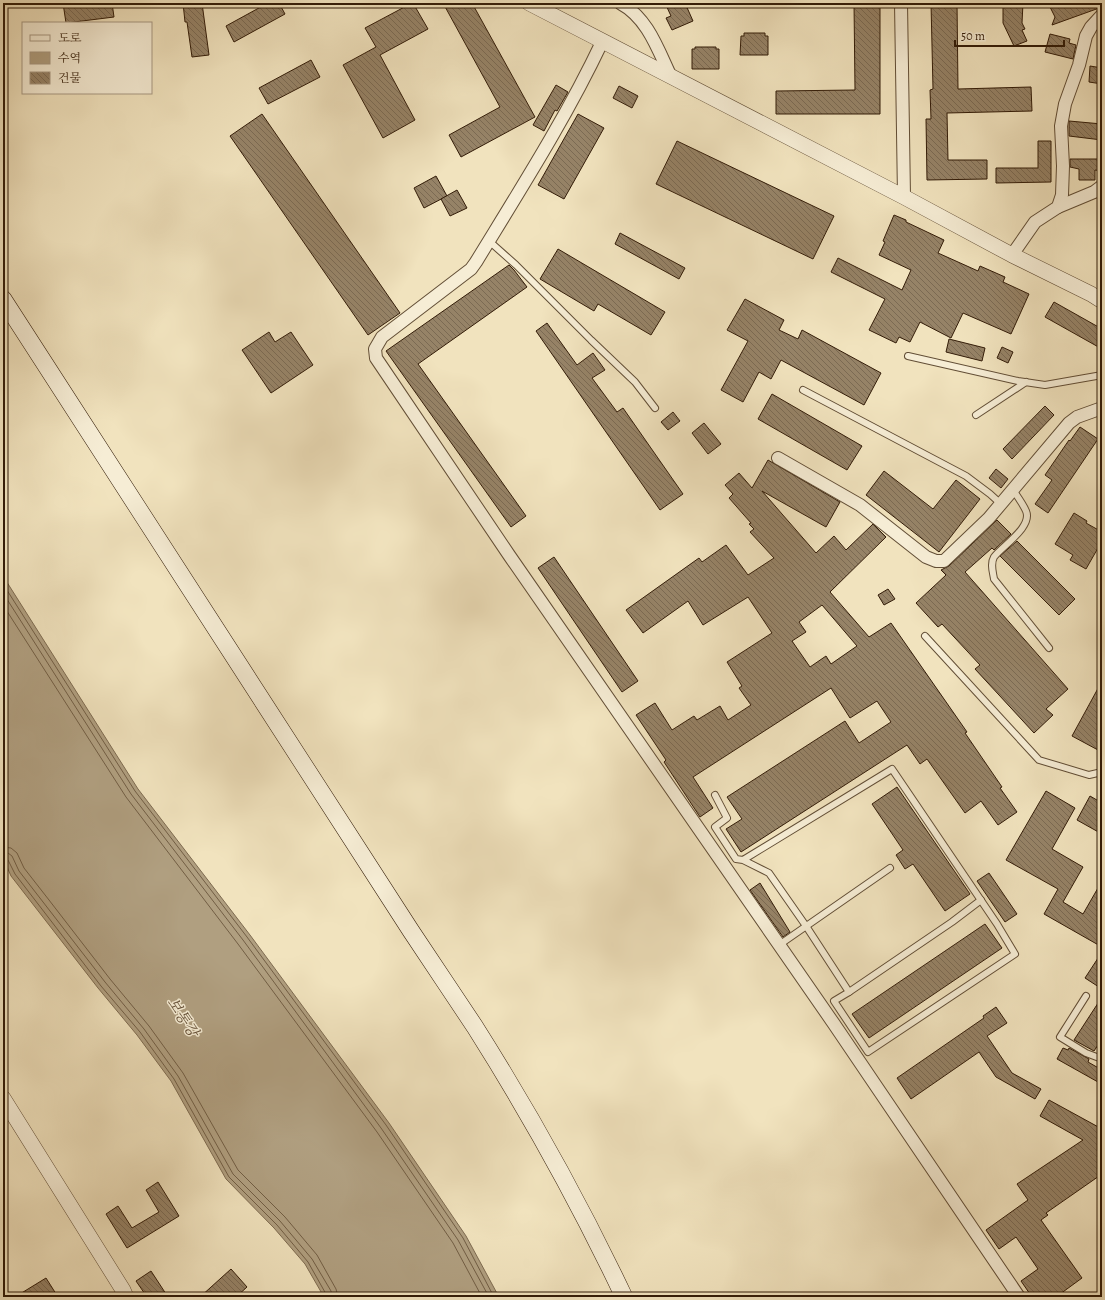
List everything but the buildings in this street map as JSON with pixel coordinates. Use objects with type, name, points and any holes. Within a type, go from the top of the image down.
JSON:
[{"type":"main road","points":[[3,299],[411,931],[475,1027],[558,1167],[598,1243],[624,1297]]},
{"type":"street","points":[[529,3],[1102,301]]},
{"type":"street","points":[[620,3],[633,11],[645,24],[671,77]]},
{"type":"street","points":[[902,3],[904,197]]},
{"type":"street","points":[[1058,206],[1062,195],[1063,166],[1061,126],[1065,104],[1079,65],[1086,36],[1091,27],[1102,15]]},
{"type":"street","points":[[602,42],[527,178],[471,268],[382,337],[375,349],[376,358],[509,555],[779,945],[1019,1297]]},
{"type":"street","points":[[1012,255],[1035,222],[1058,206],[1094,192],[1102,186]]},
{"type":"street","points":[[778,458],[860,505],[926,557],[936,561],[944,561],[990,518],[1069,423],[1077,417],[1102,408]]},
{"type":"street","points":[[3,1098],[126,1297]]},
{"type":"lane","points":[[489,241],[516,265],[635,382],[655,408]]},
{"type":"lane","points":[[908,356],[1045,385],[1102,375]]},
{"type":"lane","points":[[976,415],[1026,382]]},
{"type":"lane","points":[[803,390],[966,476],[1001,504]]},
{"type":"lane","points":[[1013,490],[1027,512],[1026,522],[993,558],[992,568],[994,579],[1049,648]]},
{"type":"lane","points":[[925,636],[1039,760],[1089,775],[1102,772]]},
{"type":"lane","points":[[744,860],[892,768],[981,900],[997,924],[1015,954],[868,1052],[834,1001],[952,922],[981,900]]},
{"type":"lane","points":[[714,795],[727,818],[715,827],[736,858],[744,860],[769,873],[849,992]]},
{"type":"lane","points":[[779,945],[890,868]]},
{"type":"lane","points":[[1086,996],[1060,1037],[1086,1053],[1102,1059]]},
{"type":"water","name":"보통강","points":[[3,576],[138,789],[250,935],[389,1123],[466,1236],[499,1297],[324,1297],[305,1264],[274,1228],[226,1179],[171,1081],[137,1035],[98,988],[11,876],[3,858]]}]
